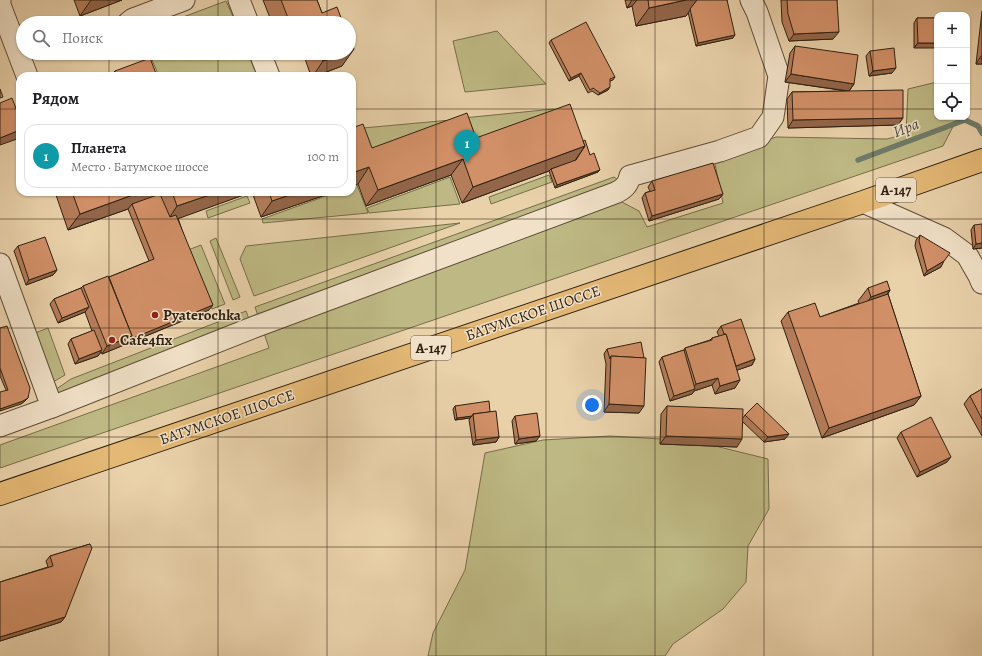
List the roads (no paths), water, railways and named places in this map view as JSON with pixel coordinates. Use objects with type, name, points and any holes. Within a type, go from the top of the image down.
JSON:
[{"type":"highway","name":"БАТУМСКОЕ ШОССЕ","points":[[0,494],[930,179],[982,160]]},
{"type":"street","points":[[0,0],[0,5],[16,47]]},
{"type":"street","points":[[141,16],[184,0]]},
{"type":"street","points":[[239,0],[245,16]]},
{"type":"street","points":[[0,426],[257,326],[616,193],[622,190],[628,183],[630,176],[720,152],[759,137],[773,117],[779,76],[757,12],[751,0]]},
{"type":"street","points":[[21,60],[25,72]]},
{"type":"street","points":[[263,60],[267,72]]},
{"type":"street","points":[[862,202],[944,238],[967,255],[980,276],[982,283]]},
{"type":"street","points":[[0,264],[52,407]]},
{"type":"waterway","name":"Ира","points":[[858,160],[965,120],[978,126],[982,133]]},
{"type":"place","name":"Планета","points":[[467,163]]},
{"type":"place","name":"Pyaterochka","points":[[155,315]]},
{"type":"place","name":"Cafe4fix","points":[[112,340]]}]
